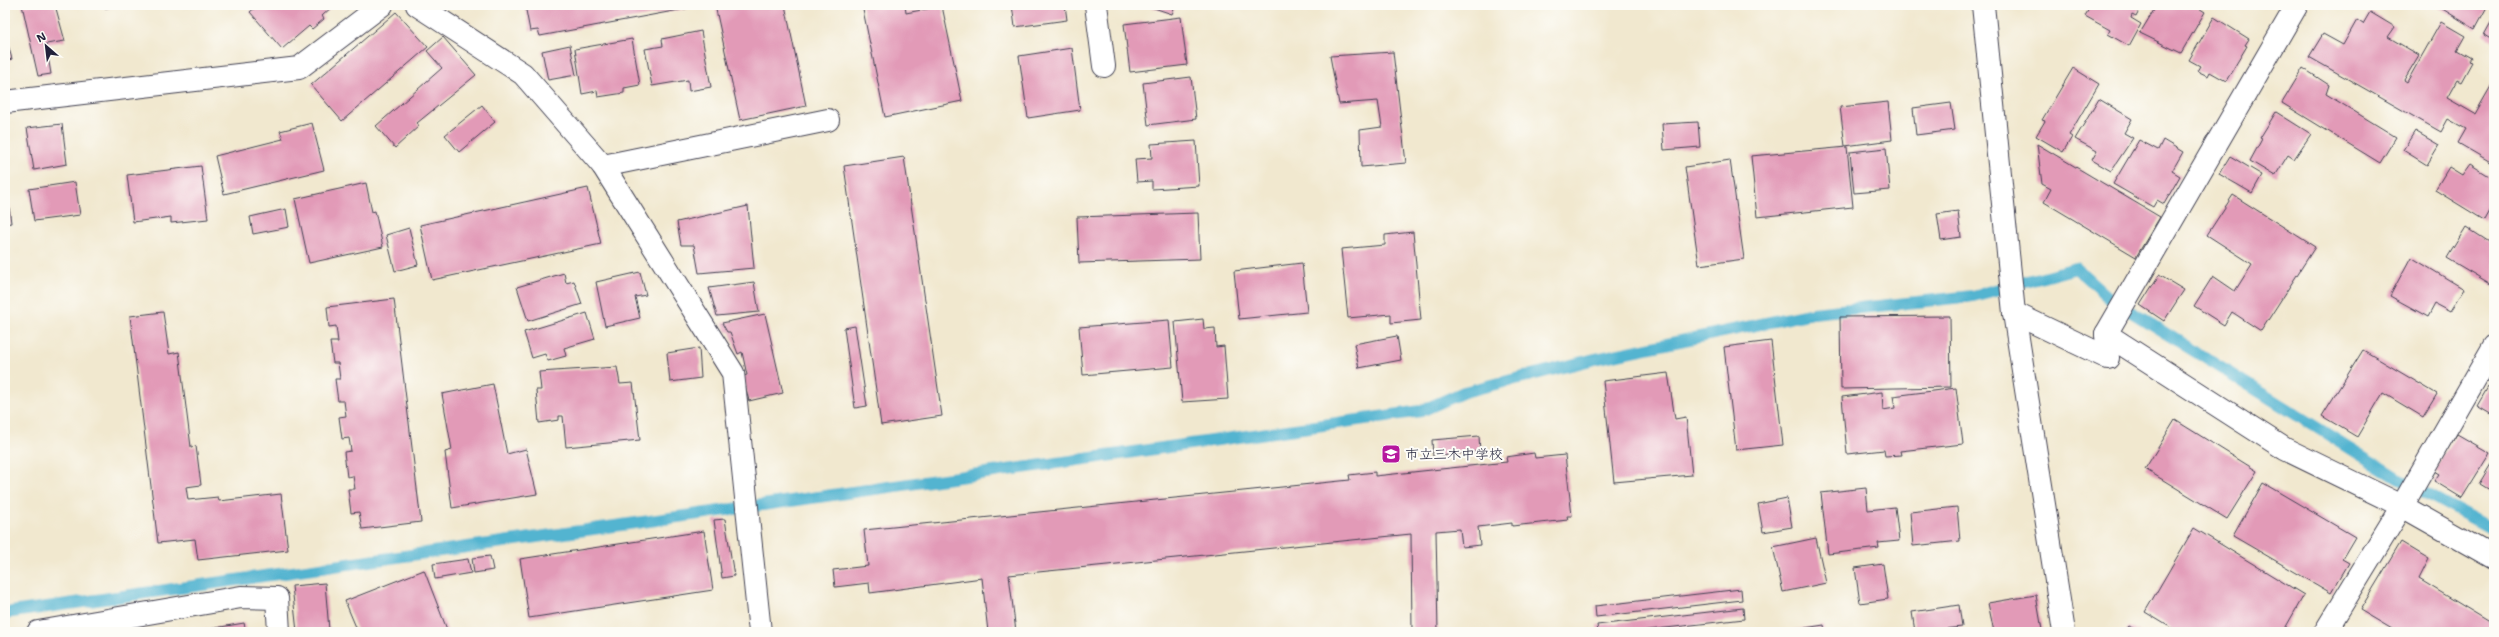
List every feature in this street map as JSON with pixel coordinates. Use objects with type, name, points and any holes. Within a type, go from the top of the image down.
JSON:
[{"type":"street","points":[[5,102],[299,68],[382,5]]},
{"type":"street","points":[[417,5],[523,74],[603,166],[733,373],[760,632]]},
{"type":"street","points":[[1096,5],[1104,66]]},
{"type":"street","points":[[1983,5],[2014,313],[2064,632]]},
{"type":"street","points":[[2014,313],[2108,358],[2106,334],[2297,5]]},
{"type":"street","points":[[603,166],[828,120]]},
{"type":"street","points":[[2106,334],[2285,450],[2402,506],[2494,558]]},
{"type":"street","points":[[2325,632],[2402,506],[2494,346]]},
{"type":"street","points":[[38,632],[142,623],[241,597],[277,598],[279,632]]},
{"type":"building","points":[[22,5],[55,5],[65,41],[46,44],[51,74],[38,76]]},
{"type":"building","points":[[105,5],[124,5],[124,6],[105,8]]},
{"type":"building","points":[[258,5],[334,5],[322,16],[324,19],[312,29],[309,26],[282,49],[250,12]]},
{"type":"building","points":[[525,5],[694,5],[695,7],[540,36],[538,30],[530,31]]},
{"type":"building","points":[[715,5],[785,5],[806,106],[740,120]]},
{"type":"building","points":[[862,5],[905,5],[906,13],[942,6],[962,101],[885,117]]},
{"type":"building","points":[[1012,5],[1065,5],[1067,20],[1015,27]]},
{"type":"building","points":[[1145,5],[1176,5],[1172,14]]},
{"type":"building","points":[[2091,5],[2142,5],[2136,17],[2132,15],[2131,18],[2141,24],[2129,46],[2108,34],[2110,30],[2085,16]]},
{"type":"building","points":[[2157,5],[2194,5],[2205,12],[2181,53],[2140,33]]},
{"type":"building","points":[[2436,5],[2488,5],[2475,29]]},
{"type":"building","points":[[396,12],[428,47],[342,121],[311,85]]},
{"type":"building","points":[[2370,12],[2395,27],[2388,37],[2419,55],[2404,80],[2407,82],[2441,22],[2465,36],[2457,50],[2471,58],[2469,61],[2472,62],[2461,82],[2457,80],[2447,98],[2475,114],[2494,81],[2494,164],[2458,143],[2466,129],[2448,119],[2441,132],[2309,57],[2323,34],[2343,45],[2357,20],[2363,24]]},
{"type":"building","points":[[1181,17],[1187,65],[1130,72],[1124,24]]},
{"type":"building","points":[[2214,17],[2249,39],[2245,45],[2247,46],[2226,81],[2210,72],[2208,76],[2197,71],[2200,66],[2189,60]]},
{"type":"building","points":[[2494,17],[2494,41],[2484,35]]},
{"type":"building","points":[[701,31],[711,87],[689,91],[688,80],[652,86],[645,49],[663,46],[662,39]]},
{"type":"building","points":[[5,34],[12,59],[5,61]]},
{"type":"building","points":[[443,37],[476,75],[417,123],[419,126],[395,148],[376,126],[442,68],[427,51]]},
{"type":"building","points":[[632,39],[640,85],[624,88],[624,93],[598,97],[597,91],[582,94],[575,49]]},
{"type":"building","points":[[570,45],[576,75],[548,80],[542,51]]},
{"type":"building","points":[[1072,48],[1080,110],[1028,118],[1019,56]]},
{"type":"building","points":[[1393,52],[1406,163],[1361,167],[1360,130],[1382,127],[1378,101],[1339,104],[1330,56]]},
{"type":"building","points":[[2073,68],[2099,84],[2069,135],[2072,137],[2063,152],[2036,136],[2045,121],[2042,120]]},
{"type":"building","points":[[2303,68],[2329,85],[2326,94],[2396,137],[2380,163],[2282,103]]},
{"type":"building","points":[[1191,77],[1196,119],[1148,125],[1143,83]]},
{"type":"building","points":[[2099,99],[2132,119],[2124,133],[2133,138],[2111,171],[2092,160],[2097,151],[2075,139]]},
{"type":"building","points":[[1888,102],[1892,140],[1845,146],[1840,107]]},
{"type":"building","points":[[1951,103],[1955,130],[1916,135],[1913,108]]},
{"type":"building","points":[[482,105],[495,122],[459,152],[445,135]]},
{"type":"building","points":[[2276,112],[2311,134],[2294,159],[2288,155],[2275,176],[2250,161],[2262,139],[2260,138]]},
{"type":"building","points":[[1698,122],[1700,147],[1664,150],[1662,124]]},
{"type":"building","points":[[312,123],[324,170],[224,194],[215,156],[283,139],[280,131]]},
{"type":"building","points":[[62,124],[67,164],[34,170],[27,128]]},
{"type":"building","points":[[2415,131],[2439,145],[2427,165],[2403,150]]},
{"type":"building","points":[[2139,140],[2158,150],[2163,140],[2183,152],[2172,171],[2180,176],[2164,204],[2157,200],[2153,207],[2113,184]]},
{"type":"building","points":[[1196,141],[1199,186],[1152,189],[1152,181],[1137,182],[1135,159],[1152,158],[1151,144]]},
{"type":"building","points":[[2037,144],[2160,217],[2136,257],[2044,202],[2051,189],[2042,184]]},
{"type":"building","points":[[1847,147],[1853,207],[1757,217],[1751,156]]},
{"type":"building","points":[[1886,148],[1890,190],[1854,193],[1850,152]]},
{"type":"building","points":[[2230,156],[2262,175],[2252,193],[2219,174]]},
{"type":"building","points":[[904,157],[942,416],[881,425],[844,166]]},
{"type":"building","points":[[1730,160],[1744,259],[1699,265],[1685,167]]},
{"type":"building","points":[[2470,164],[2494,179],[2494,202],[2484,220],[2435,190],[2449,167],[2462,175]]},
{"type":"building","points":[[201,166],[208,219],[171,223],[171,217],[133,222],[127,175]]},
{"type":"building","points":[[75,182],[80,215],[34,221],[29,189]]},
{"type":"building","points":[[366,183],[372,212],[375,211],[383,247],[309,263],[295,199]]},
{"type":"building","points":[[588,188],[601,244],[432,280],[420,225]]},
{"type":"building","points":[[5,190],[7,190],[11,223],[5,224]]},
{"type":"building","points":[[2233,195],[2315,247],[2261,331],[2232,312],[2224,325],[2194,306],[2213,276],[2235,291],[2252,264],[2207,235]]},
{"type":"building","points":[[748,206],[754,268],[699,273],[694,245],[681,245],[677,222]]},
{"type":"building","points":[[286,209],[289,227],[253,234],[250,217]]},
{"type":"building","points":[[1958,211],[1961,237],[1941,240],[1937,214]]},
{"type":"building","points":[[1198,213],[1200,259],[1079,263],[1077,217]]},
{"type":"building","points":[[2466,227],[2494,245],[2494,286],[2447,258]]},
{"type":"building","points":[[409,228],[418,265],[395,271],[386,235]]},
{"type":"building","points":[[1413,232],[1421,320],[1391,323],[1391,314],[1348,318],[1341,249],[1385,245],[1385,235]]},
{"type":"building","points":[[2411,257],[2464,289],[2450,312],[2435,304],[2428,317],[2390,296]]},
{"type":"building","points":[[1302,263],[1307,312],[1239,319],[1234,271]]},
{"type":"building","points":[[640,272],[646,295],[635,297],[640,318],[605,326],[596,282]]},
{"type":"building","points":[[564,273],[566,283],[574,281],[582,304],[528,321],[517,287]]},
{"type":"building","points":[[2159,275],[2184,290],[2164,321],[2140,305]]},
{"type":"building","points":[[754,282],[759,312],[717,316],[709,288]]},
{"type":"building","points":[[394,299],[421,522],[362,529],[359,512],[351,513],[348,489],[355,489],[353,476],[347,477],[344,452],[351,451],[349,438],[342,439],[339,417],[346,416],[344,401],[338,401],[335,379],[340,379],[338,363],[333,363],[330,342],[338,342],[336,326],[329,327],[327,307]]},
{"type":"building","points":[[163,312],[169,354],[179,352],[191,447],[196,446],[201,485],[186,487],[188,500],[218,497],[219,501],[281,494],[288,550],[198,560],[195,539],[158,543],[130,316]]},
{"type":"building","points":[[587,313],[595,339],[564,348],[566,356],[548,361],[545,354],[532,358],[524,332]]},
{"type":"building","points":[[765,314],[783,393],[749,401],[743,376],[747,375],[742,352],[738,354],[730,332],[727,332],[722,323]]},
{"type":"building","points":[[1950,316],[1951,387],[1841,389],[1840,317]]},
{"type":"building","points":[[1203,319],[1204,329],[1215,328],[1216,347],[1224,346],[1228,399],[1182,402],[1175,322]]},
{"type":"building","points":[[1169,320],[1173,367],[1083,375],[1079,327]]},
{"type":"building","points":[[855,326],[867,406],[855,408],[844,328]]},
{"type":"building","points":[[1397,336],[1401,360],[1359,368],[1354,344]]},
{"type":"building","points":[[1771,341],[1783,445],[1736,450],[1724,347]]},
{"type":"building","points":[[699,348],[701,378],[670,382],[667,353]]},
{"type":"building","points":[[2363,350],[2437,394],[2423,417],[2383,393],[2357,437],[2322,416]]},
{"type":"building","points":[[617,367],[620,384],[633,383],[640,440],[566,447],[563,416],[559,416],[559,420],[539,423],[536,390],[541,390],[539,372]]},
{"type":"building","points":[[1668,373],[1675,419],[1686,417],[1692,475],[1614,482],[1603,381]]},
{"type":"building","points":[[493,384],[507,454],[526,449],[537,494],[452,508],[445,452],[452,450],[442,394]]},
{"type":"building","points":[[2488,387],[2494,391],[2494,416],[2477,406]]},
{"type":"building","points":[[1956,388],[1963,444],[1900,451],[1901,455],[1885,456],[1884,450],[1847,454],[1842,397],[1882,392],[1883,410],[1895,408],[1893,396]]},
{"type":"building","points":[[2175,420],[2257,471],[2227,519],[2145,469]]},
{"type":"building","points":[[2457,434],[2490,453],[2462,498],[2434,481],[2439,474],[2434,471]]},
{"type":"building","points":[[1479,436],[1480,451],[1433,457],[1432,440]]},
{"type":"building","points":[[1534,453],[1535,458],[1565,455],[1572,516],[1567,516],[1568,520],[1512,526],[1512,523],[1478,527],[1480,545],[1462,547],[1460,529],[1436,531],[1438,632],[1412,632],[1411,534],[1009,575],[1016,632],[988,632],[982,578],[870,593],[869,583],[835,587],[833,570],[868,566],[864,530],[1350,480],[1349,475],[1375,472],[1375,476],[1507,462],[1506,457]]},
{"type":"building","points":[[2494,459],[2494,493],[2479,484]]},
{"type":"building","points":[[2263,483],[2355,537],[2342,559],[2349,563],[2331,593],[2233,536]]},
{"type":"building","points":[[1866,488],[1868,510],[1895,507],[1899,541],[1878,543],[1879,548],[1828,554],[1821,493]]},
{"type":"building","points":[[1787,498],[1792,527],[1763,532],[1758,504]]},
{"type":"building","points":[[1957,507],[1960,541],[1913,546],[1910,512]]},
{"type":"building","points":[[725,519],[734,576],[722,578],[714,520]]},
{"type":"building","points":[[2194,528],[2304,595],[2283,632],[2178,632],[2145,612]]},
{"type":"building","points":[[704,531],[713,590],[529,618],[520,559]]},
{"type":"building","points":[[1816,538],[1826,583],[1783,592],[1773,547]]},
{"type":"building","points":[[2401,542],[2429,559],[2419,579],[2493,624],[2488,632],[2397,632],[2360,610]]},
{"type":"building","points":[[490,556],[493,570],[474,573],[472,558]]},
{"type":"building","points":[[468,559],[471,573],[435,579],[433,564]]},
{"type":"building","points":[[1883,564],[1888,599],[1860,603],[1855,568]]},
{"type":"building","points":[[424,570],[448,632],[358,632],[345,601]]},
{"type":"building","points":[[325,583],[329,630],[297,632],[292,586]]},
{"type":"building","points":[[1741,589],[1742,600],[1596,617],[1595,606]]},
{"type":"building","points":[[2036,595],[2042,630],[1994,632],[1988,603]]},
{"type":"building","points":[[1959,605],[1962,627],[1915,632],[1912,612]]},
{"type":"building","points":[[1743,608],[1744,619],[1631,632],[1598,632],[1597,625]]},
{"type":"building","points":[[244,623],[246,632],[197,632],[197,631]]},
{"type":"building","points":[[1824,625],[1825,632],[1785,632],[1785,631]]},
{"type":"building","points":[[2129,626],[2139,632],[2124,632]]},
{"type":"waterway","points":[[5,613],[1421,411],[1464,392],[1595,359],[1813,313],[1973,296],[2076,268],[2109,298],[2396,477],[2494,530]]},
{"type":"place","name":"市立三木中学校","points":[[1391,454]]}]
